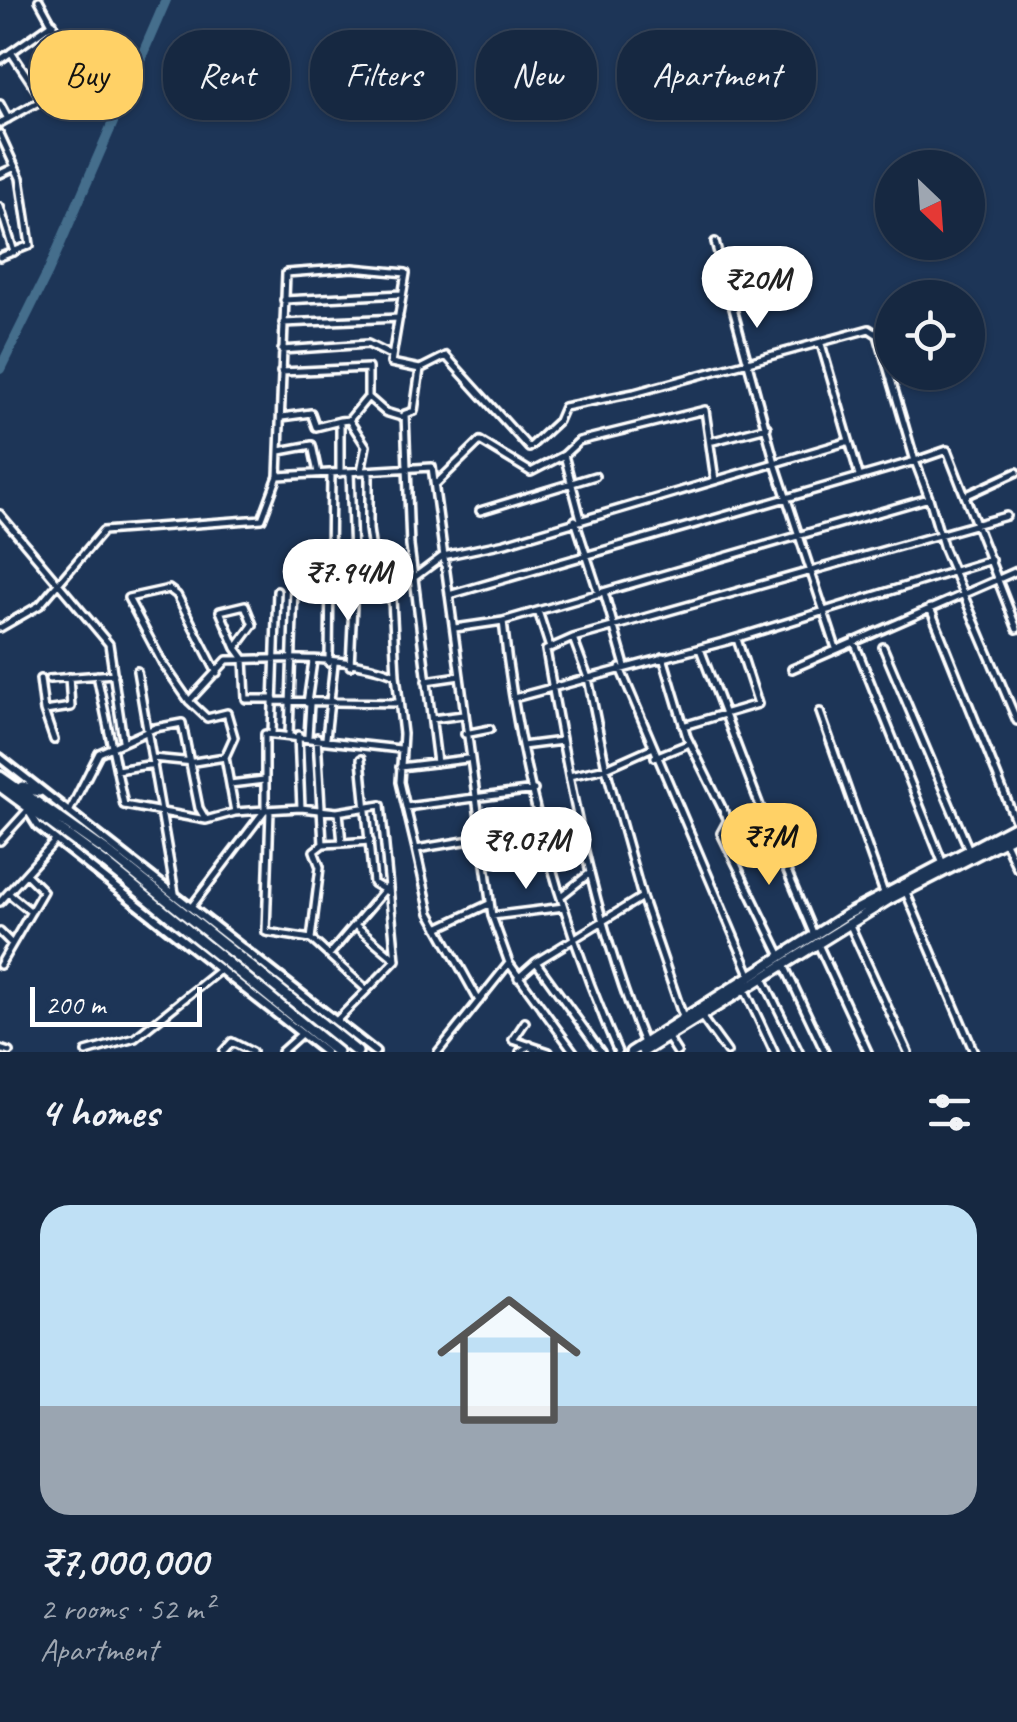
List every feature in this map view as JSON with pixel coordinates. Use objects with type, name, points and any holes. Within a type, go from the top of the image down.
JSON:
[{"type":"highway","points":[[0,776],[110,854],[358,1052]]},
{"type":"highway","points":[[0,786],[337,1052]]},
{"type":"highway","points":[[14,786],[39,791]]},
{"type":"main road","points":[[631,1052],[700,1015],[884,893],[1017,825]]},
{"type":"main road","points":[[815,938],[1017,834]]},
{"type":"main road","points":[[644,1048],[683,1017],[750,974],[782,959]]},
{"type":"street","points":[[39,0],[58,30]]},
{"type":"street","points":[[0,60],[54,22]]},
{"type":"street","points":[[12,52],[30,80]]},
{"type":"street","points":[[0,104],[8,119]]},
{"type":"street","points":[[0,123],[30,108]]},
{"type":"street","points":[[0,257],[30,245],[15,168],[1,138]]},
{"type":"street","points":[[0,174],[15,168]]},
{"type":"street","points":[[0,207],[14,252]]},
{"type":"street","points":[[715,242],[775,463],[836,648]]},
{"type":"street","points":[[0,628],[40,604],[102,531],[262,520],[278,476],[286,273],[352,268],[406,273],[391,362],[420,369],[446,356],[530,448],[558,422],[564,406],[870,329],[878,335],[938,533],[1017,721]]},
{"type":"street","points":[[284,300],[402,294]]},
{"type":"street","points":[[283,323],[399,318]]},
{"type":"street","points":[[282,350],[368,344],[392,356]]},
{"type":"street","points":[[821,344],[846,442],[859,475]]},
{"type":"street","points":[[282,372],[368,368],[368,397],[349,420],[316,427],[312,413],[282,416]]},
{"type":"street","points":[[405,418],[414,411],[420,369]]},
{"type":"street","points":[[368,397],[385,412],[405,418]]},
{"type":"street","points":[[435,485],[480,440],[528,472],[564,456],[579,441],[705,410],[713,441],[716,480]]},
{"type":"street","points":[[405,418],[404,470],[437,763]]},
{"type":"street","points":[[349,420],[366,446],[360,472]]},
{"type":"street","points":[[340,421],[340,472]]},
{"type":"street","points":[[713,441],[767,427]]},
{"type":"street","points":[[332,585],[415,576],[442,556],[846,442]]},
{"type":"street","points":[[280,451],[312,445],[318,474]]},
{"type":"street","points":[[449,595],[947,450],[1017,629]]},
{"type":"street","points":[[564,456],[586,553],[651,748],[750,974]]},
{"type":"street","points":[[278,476],[432,467],[492,916],[518,978],[574,1052]]},
{"type":"street","points":[[350,472],[354,584],[350,666]]},
{"type":"street","points":[[369,472],[369,528],[376,581]]},
{"type":"street","points":[[967,494],[1017,472]]},
{"type":"street","points":[[326,738],[332,663],[331,473]]},
{"type":"street","points":[[480,511],[594,476]]},
{"type":"street","points":[[454,628],[503,621],[930,498]]},
{"type":"street","points":[[0,514],[109,644],[123,741]]},
{"type":"street","points":[[644,1048],[601,920],[546,650],[573,638],[1006,516]]},
{"type":"street","points":[[514,698],[736,638],[991,560]]},
{"type":"street","points":[[792,669],[1017,571]]},
{"type":"street","points":[[391,580],[398,703],[404,734],[400,767],[406,807],[430,913],[479,1001]]},
{"type":"street","points":[[289,734],[294,588]]},
{"type":"street","points":[[217,673],[178,595],[170,589],[128,598],[162,662],[189,701],[206,718],[227,713],[234,737],[225,758],[235,812]]},
{"type":"street","points":[[272,734],[277,592]]},
{"type":"street","points":[[236,648],[253,625],[245,605],[220,611],[236,648],[244,660],[246,700],[398,703]]},
{"type":"street","points":[[930,608],[1017,825]]},
{"type":"street","points":[[538,611],[550,648]]},
{"type":"street","points":[[503,621],[522,746],[543,828],[572,936],[618,1052]]},
{"type":"street","points":[[573,638],[588,678],[606,768],[642,897],[683,1017]]},
{"type":"street","points":[[683,726],[758,704],[736,638]]},
{"type":"street","points":[[854,641],[943,864]]},
{"type":"street","points":[[883,647],[969,850]]},
{"type":"street","points":[[700,648],[763,814],[868,1052]]},
{"type":"street","points":[[664,657],[683,726],[728,820]]},
{"type":"street","points":[[189,701],[227,660],[313,661],[376,667],[396,675]]},
{"type":"street","points":[[308,736],[313,661]]},
{"type":"street","points":[[137,671],[175,893]]},
{"type":"street","points":[[49,679],[114,674]]},
{"type":"street","points":[[97,675],[124,805],[206,820],[235,812],[301,808],[339,812],[381,805],[396,960]]},
{"type":"street","points":[[426,681],[460,676]]},
{"type":"street","points":[[44,712],[71,708],[68,678]]},
{"type":"street","points":[[40,679],[44,712],[54,740]]},
{"type":"street","points":[[820,712],[884,893]]},
{"type":"street","points":[[432,719],[464,715]]},
{"type":"street","points":[[68,812],[99,753],[146,732],[182,723],[198,808],[206,820]]},
{"type":"street","points":[[465,734],[490,729]]},
{"type":"street","points":[[367,990],[312,939],[266,932],[268,810],[262,738],[289,734],[400,749]]},
{"type":"street","points":[[298,735],[301,808]]},
{"type":"street","points":[[316,737],[323,844]]},
{"type":"street","points":[[522,746],[562,741]]},
{"type":"street","points":[[655,757],[690,743]]},
{"type":"street","points":[[569,776],[606,768],[651,748]]},
{"type":"street","points":[[0,758],[375,1052]]},
{"type":"street","points":[[116,770],[153,761],[225,758]]},
{"type":"street","points":[[400,767],[468,758]]},
{"type":"street","points":[[361,760],[373,883],[387,890]]},
{"type":"street","points":[[230,784],[264,780]]},
{"type":"street","points":[[406,807],[534,790]]},
{"type":"street","points":[[0,841],[25,806],[38,826],[325,1052]]},
{"type":"street","points":[[192,906],[268,810]]},
{"type":"street","points":[[339,812],[342,843]]},
{"type":"street","points":[[728,820],[763,814]]},
{"type":"street","points":[[728,820],[721,834],[825,1052]]},
{"type":"street","points":[[416,849],[543,828]]},
{"type":"street","points":[[0,902],[56,840]]},
{"type":"street","points":[[1004,840],[1017,868]]},
{"type":"street","points":[[312,939],[320,867],[314,851],[323,844],[370,841]]},
{"type":"street","points":[[562,896],[590,873]]},
{"type":"street","points":[[0,965],[44,891],[26,874]]},
{"type":"street","points":[[329,955],[387,890]]},
{"type":"street","points":[[905,890],[974,1052]]},
{"type":"street","points":[[8,893],[32,912]]},
{"type":"street","points":[[518,978],[572,936],[642,897]]},
{"type":"street","points":[[438,928],[490,904]]},
{"type":"street","points":[[492,916],[564,906]]},
{"type":"street","points":[[849,923],[908,1052]]},
{"type":"street","points":[[355,925],[396,960]]},
{"type":"street","points":[[2,937],[14,945]]},
{"type":"street","points":[[336,1022],[396,960]]},
{"type":"street","points":[[536,962],[601,1052]]},
{"type":"street","points":[[438,1052],[509,963]]},
{"type":"street","points":[[86,1052],[135,1038],[221,969]]},
{"type":"street","points":[[762,975],[799,1052]]},
{"type":"street","points":[[743,987],[774,1052]]},
{"type":"street","points":[[700,1015],[727,1052]]},
{"type":"street","points":[[525,1022],[513,1040],[548,1052]]},
{"type":"street","points":[[282,1052],[302,1033]]},
{"type":"street","points":[[666,1036],[677,1052]]},
{"type":"street","points":[[222,1052],[232,1042],[252,1052]]},
{"type":"street","points":[[520,1052],[532,1049]]},
{"type":"street","points":[[0,1050],[8,1052]]},
{"type":"waterway","points":[[0,369],[48,272],[166,0]]}]
